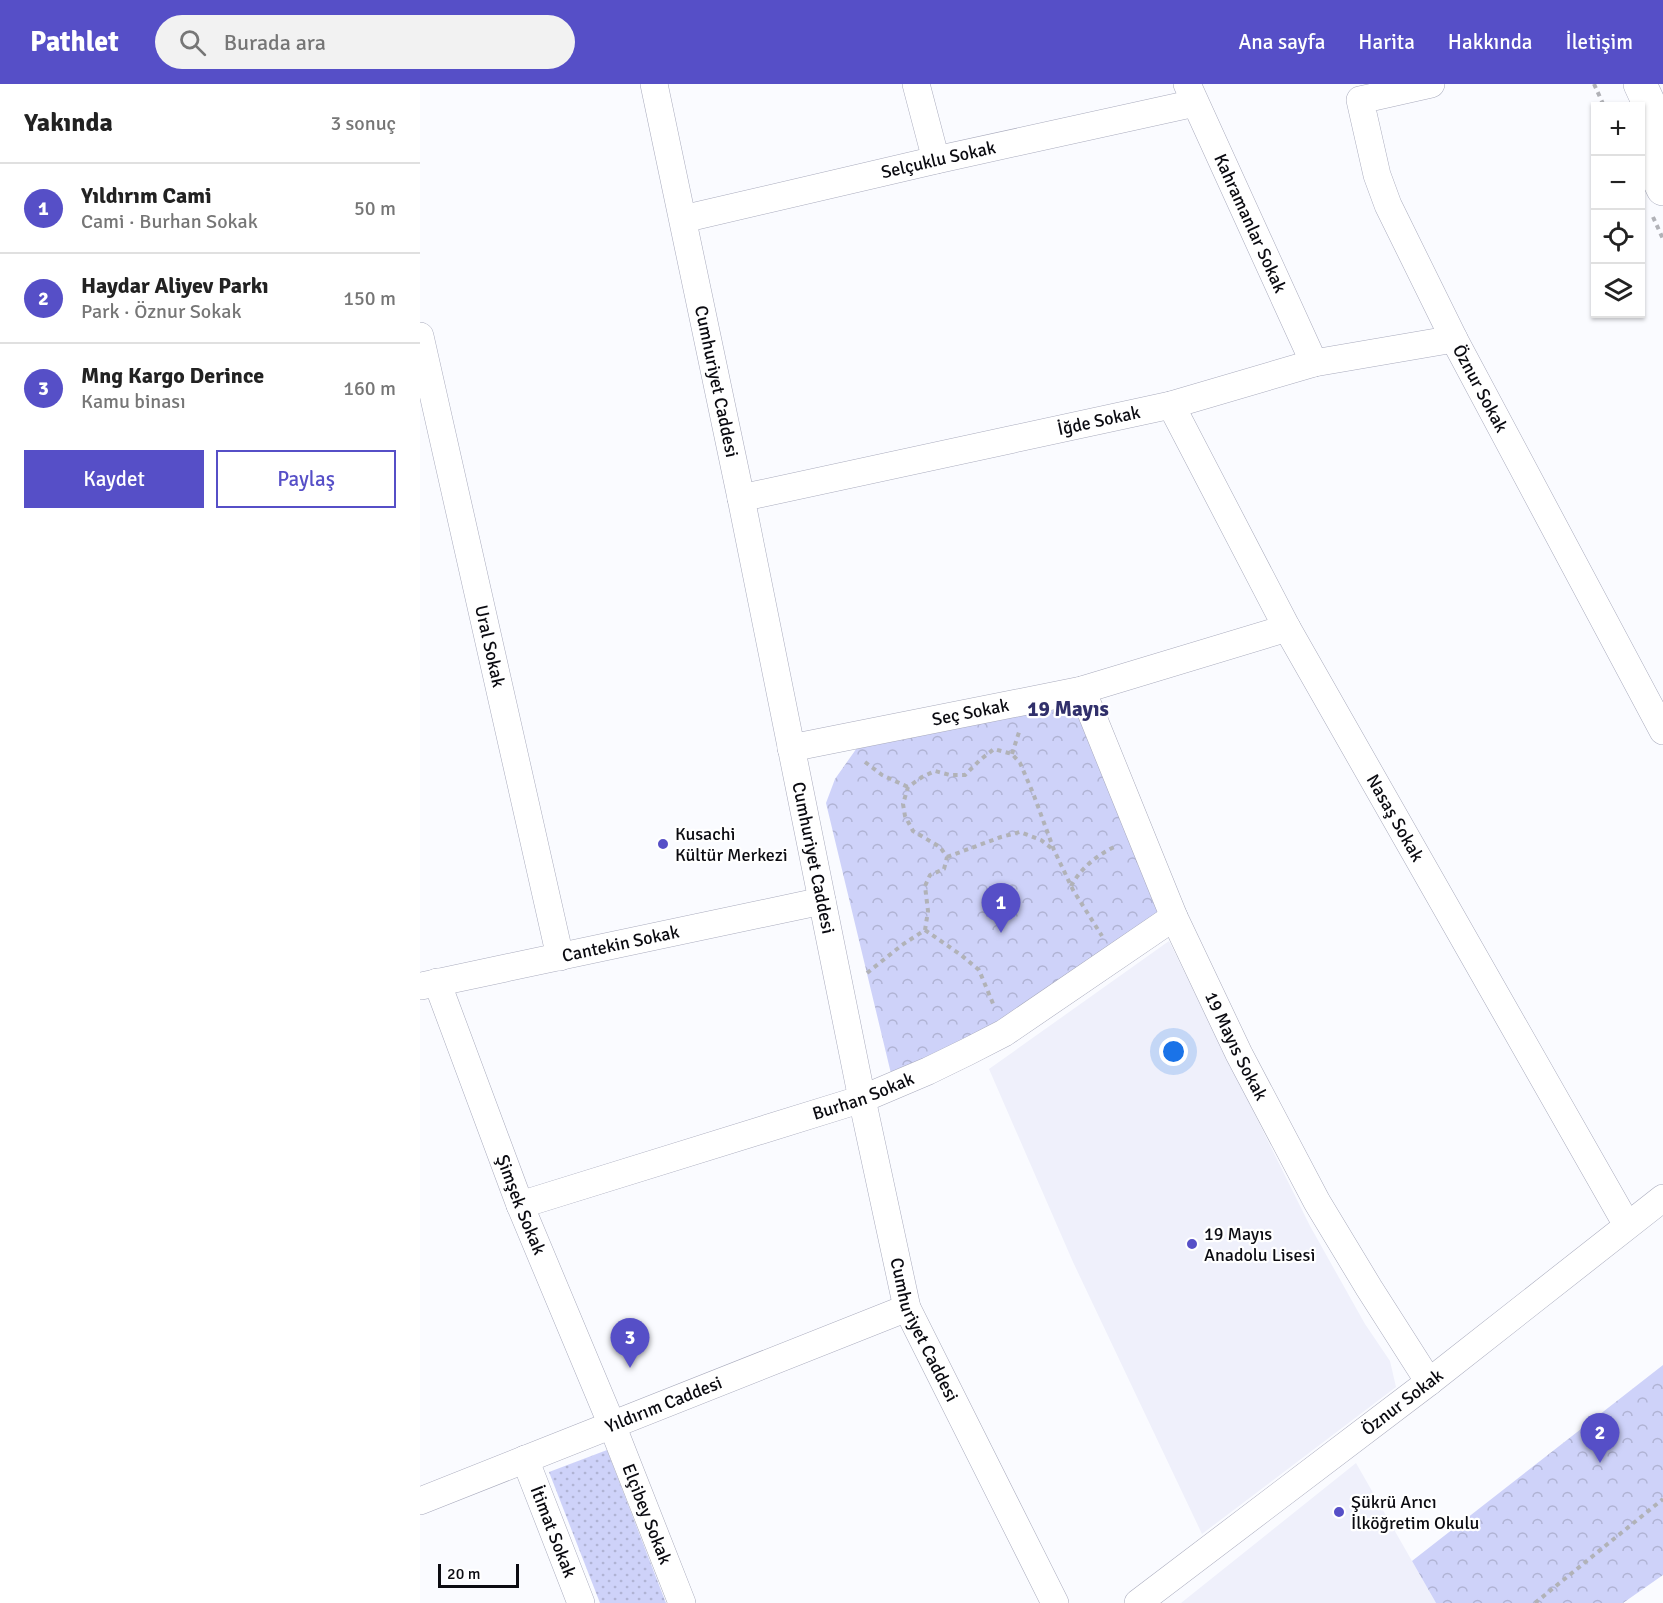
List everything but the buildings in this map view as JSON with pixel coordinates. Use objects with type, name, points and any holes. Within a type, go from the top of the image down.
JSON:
[{"type":"main road","points":[[1617,84],[1624,102]]},
{"type":"main road","points":[[1640,84],[1663,134]]},
{"type":"main road","points":[[1645,149],[1663,189]]},
{"type":"street","name":"Cumhuriyet Caddesi","points":[[654,84],[907,1308],[1055,1603]]},
{"type":"street","points":[[916,84],[936,160]]},
{"type":"street","name":"Öznur Sokak","points":[[1426,84],[1360,100],[1377,175],[1388,205],[1454,339],[1663,731]]},
{"type":"street","name":"Selçuklu Sokak","points":[[683,219],[936,160],[1191,93]]},
{"type":"street","name":"Kahramanlar Sokak","points":[[1191,93],[1314,363]]},
{"type":"street","name":"Ural Sokak","points":[[420,336],[560,957]]},
{"type":"street","name":"İğde Sokak","points":[[741,498],[1171,405],[1314,363],[1454,339]]},
{"type":"street","name":"Nasaş Sokak","points":[[1171,405],[1287,628],[1627,1225]]},
{"type":"street","name":"Seç Sokak","points":[[790,748],[1082,690],[1287,628]]},
{"type":"street","name":"19 Mayıs Sokak","points":[[1082,690],[1174,917],[1239,1054],[1317,1202],[1429,1382]]},
{"type":"street","name":"Cantekin Sokak","points":[[429,984],[822,901]]},
{"type":"street","name":"Burhan Sokak","points":[[520,1205],[862,1099],[928,1071],[1004,1032],[1174,917]]},
{"type":"street","name":"Şimşek Sokak","points":[[429,984],[612,1425]]},
{"type":"street","name":"Öznur Sokak","points":[[1138,1603],[1429,1382],[1663,1198]]},
{"type":"street","name":"Yıldırım Caddesi","points":[[420,1501],[907,1308]]},
{"type":"street","name":"Elçibey Sokak","points":[[612,1425],[682,1603]]},
{"type":"street","name":"İtimat Sokak","points":[[525,1459],[581,1603]]},
{"type":"path","points":[[1594,84],[1602,102]]},
{"type":"path","points":[[867,973],[925,930],[928,911],[925,886],[930,875],[944,869],[947,857],[940,847],[913,831],[905,816],[903,804],[908,787],[936,771],[950,775],[965,775],[994,749],[1012,754],[1020,763],[1054,850],[1071,886],[1115,957]]},
{"type":"path","points":[[860,759],[882,775],[908,787]]},
{"type":"path","points":[[947,857],[1020,832],[1041,840],[1054,850]]},
{"type":"path","points":[[1071,886],[1087,865],[1106,851],[1142,837]]},
{"type":"path","points":[[925,930],[979,970],[1004,1032]]},
{"type":"path","points":[[1535,1603],[1663,1499]]},
{"type":"shaded area","name":"19 Mayıs Anadolu Lisesi","points":[[1169,941],[1310,1226],[1365,1324],[1390,1361],[1396,1387],[1202,1534],[1073,1262],[989,1069]]},
{"type":"shaded area","name":"Şükrü Arıcı İlköğretim Okulu","points":[[1356,1463],[1436,1603],[1181,1603]]},
{"type":"green space","points":[[1082,690],[1174,917],[894,1086],[826,803],[835,779],[859,745]]},
{"type":"green space","points":[[1663,1365],[1663,1575],[1623,1603],[1436,1603],[1412,1561]]},
{"type":"green space","points":[[607,1450],[666,1603],[600,1603],[549,1472]]},
{"type":"place","name":"Kusachi Kültür Merkezi","points":[[663,844]]},
{"type":"place","name":"Yıldırım Cami","points":[[1001,933]]},
{"type":"place","name":"19 Mayıs Anadolu Lisesi","points":[[1192,1244]]},
{"type":"place","name":"Mng Kargo Derince","points":[[630,1368]]},
{"type":"place","name":"Haydar Aliyev Parkı","points":[[1600,1463]]},
{"type":"place","name":"Şükrü Arıcı İlköğretim Okulu","points":[[1339,1512]]},
{"type":"district","name":"19 Mayıs","points":[[1068,709]]}]
